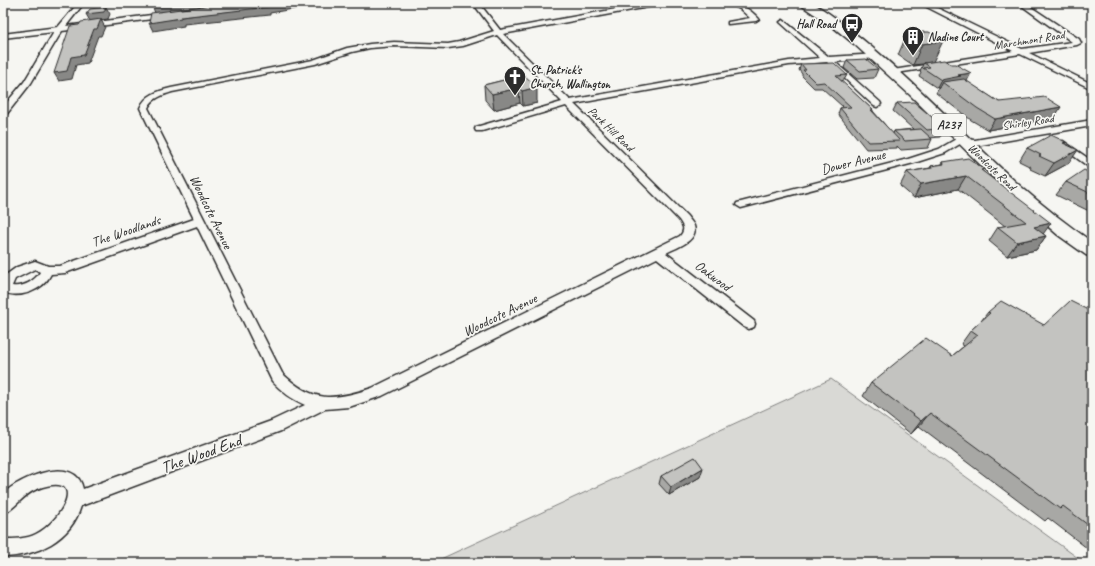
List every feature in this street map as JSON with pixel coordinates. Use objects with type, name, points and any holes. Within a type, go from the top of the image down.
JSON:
[{"type":"main road","name":"Woodcote Road","points":[[806,3],[845,31],[893,72],[1036,210],[1065,233],[1092,251]]},
{"type":"street","points":[[3,113],[27,83],[48,45],[60,28],[81,3]]},
{"type":"street","name":"Park Hill Road","points":[[476,3],[498,32],[567,103],[684,218]]},
{"type":"street","points":[[612,3],[622,10]]},
{"type":"street","name":"Woodcote Avenue","points":[[659,3],[561,22],[498,32],[460,44],[448,46],[394,44],[360,48],[342,52],[323,60],[170,90],[152,97],[145,104],[145,112],[277,377],[300,398],[324,403],[344,402],[377,392],[657,252],[688,236],[690,229],[684,218]]},
{"type":"street","points":[[730,3],[742,8],[756,19],[730,23]]},
{"type":"street","points":[[922,3],[1092,87]]},
{"type":"street","name":"Marchmont Road","points":[[893,72],[1072,45],[1077,42],[1022,3]]},
{"type":"street","points":[[3,36],[175,14]]},
{"type":"street","points":[[783,22],[824,58],[829,60],[877,104]]},
{"type":"street","points":[[479,129],[567,103],[789,63],[875,56]]},
{"type":"street","name":"Shirley Road","points":[[968,143],[1092,124]]},
{"type":"street","points":[[1043,132],[1092,165]]},
{"type":"street","name":"Dower Avenue","points":[[741,205],[911,161],[942,150],[959,141],[968,143]]},
{"type":"street","name":"The Woodlands","points":[[46,270],[62,270],[200,221]]},
{"type":"street","name":"Oakwood","points":[[657,252],[750,324]]},
{"type":"street","name":"The Wood End","points":[[75,500],[276,426],[324,403]]},
{"type":"street","points":[[3,506],[20,490],[32,483],[64,477],[71,481],[75,486],[75,500],[67,518],[56,532],[31,545],[16,548],[3,548]]},
{"type":"shaded area","points":[[831,379],[1085,563],[432,563]]},
{"type":"building","points":[[152,3],[171,3],[152,5]]},
{"type":"building","points":[[226,3],[284,3],[268,7],[181,17],[149,23],[151,13]]},
{"type":"building","points":[[106,7],[104,12],[86,14],[90,9]]},
{"type":"building","points":[[101,19],[97,29],[94,29],[84,55],[71,57],[67,71],[54,73],[70,26],[79,25],[81,22]]},
{"type":"building","points":[[929,32],[943,41],[922,44],[907,34]]},
{"type":"building","points":[[866,59],[878,69],[860,71],[847,60]]},
{"type":"building","points":[[944,60],[971,73],[941,80],[923,68],[930,67],[924,63]]},
{"type":"building","points":[[834,63],[847,75],[836,76],[873,110],[871,110],[900,141],[868,142],[840,108],[851,107],[824,82],[816,83],[803,70],[806,70],[801,64]]},
{"type":"building","points":[[524,75],[537,87],[522,91],[519,88],[492,94],[484,85]]},
{"type":"building","points":[[964,79],[999,102],[1045,97],[1061,107],[995,119],[977,108],[942,82]]},
{"type":"building","points":[[914,102],[945,128],[927,130],[897,103]]},
{"type":"building","points":[[921,129],[932,139],[905,141],[894,131]]},
{"type":"building","points":[[1051,135],[1078,150],[1054,163],[1027,148]]},
{"type":"building","points":[[968,158],[984,169],[981,170],[1051,223],[1034,227],[1046,236],[1017,242],[998,227],[1026,222],[966,176],[921,184],[907,172],[932,168],[931,166],[944,164],[943,162]]},
{"type":"building","points":[[1084,170],[1092,174],[1092,194],[1066,182]]},
{"type":"building","points":[[1001,301],[1044,325],[1070,301],[1092,312],[1092,528],[1063,506],[1060,509],[930,413],[921,421],[871,383],[926,338],[952,356],[978,335],[971,330]]},
{"type":"building","points":[[695,457],[703,468],[671,487],[661,476]]},
{"type":"place","name":"Hall Road","points":[[852,44]]},
{"type":"place","name":"Nadine Court","points":[[913,56]]},
{"type":"place","name":"St. Patrick's Church, Wallington","points":[[515,96]]}]
